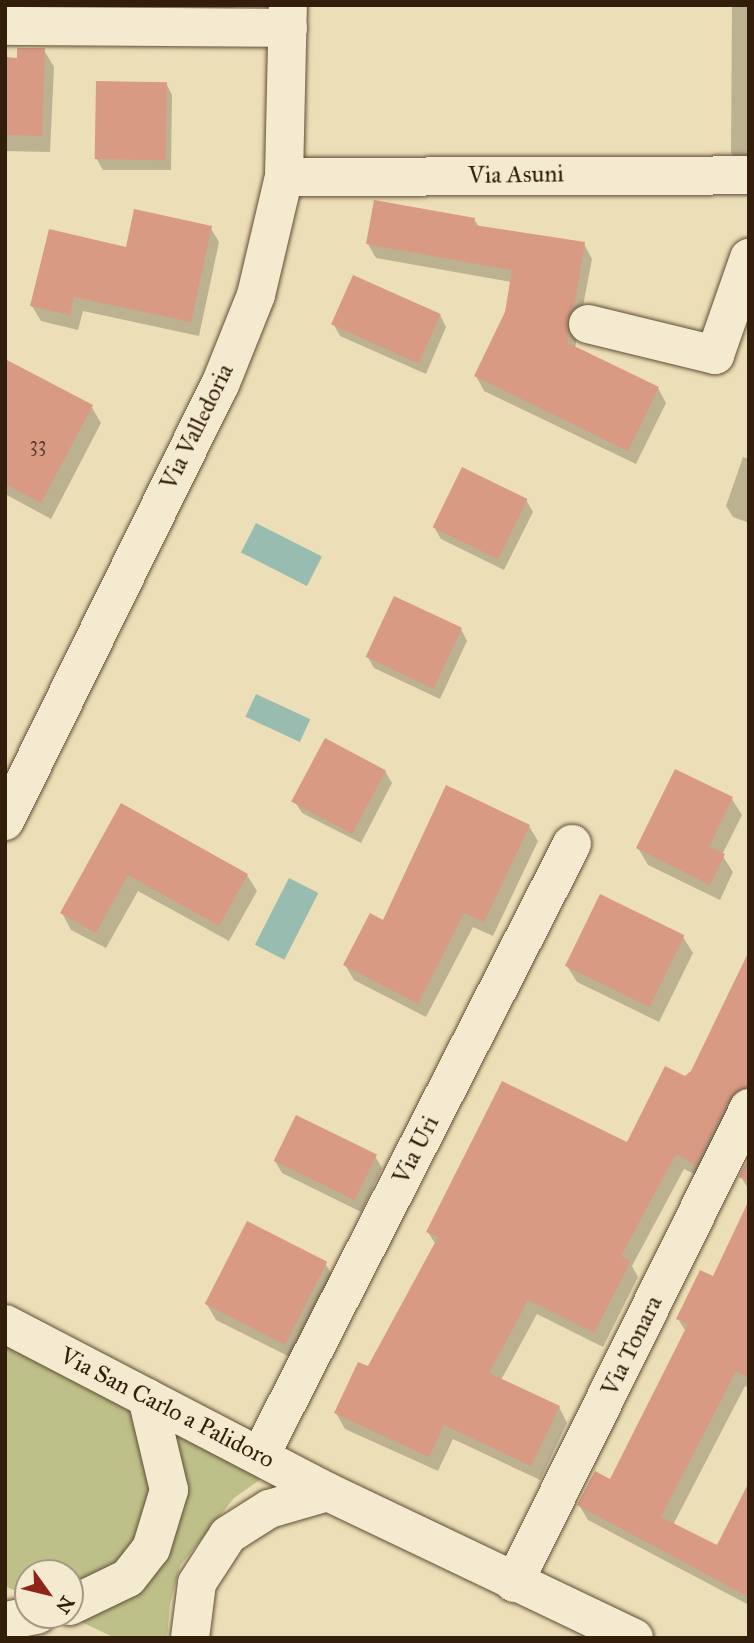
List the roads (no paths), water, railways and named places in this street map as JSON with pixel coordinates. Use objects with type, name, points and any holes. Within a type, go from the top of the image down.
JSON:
[{"type":"street","points":[[7,26],[288,17]]},
{"type":"street","name":"Via Valledoria","points":[[5,821],[220,385],[256,295],[284,177],[288,17]]},
{"type":"street","name":"Via Asuni","points":[[284,177],[749,176]]},
{"type":"street","points":[[588,324],[715,355],[749,258]]},
{"type":"street","name":"Via Uri","points":[[260,1456],[572,844]]},
{"type":"street","name":"Via Tonara","points":[[514,1583],[749,1108]]},
{"type":"street","name":"Via San Carlo a Palidoro","points":[[5,1324],[328,1492],[634,1638]]},
{"type":"street","points":[[84,1599],[128,1578],[151,1549],[169,1490],[147,1398]]},
{"type":"street","name":"Via San Carlo a Palidoro","points":[[190,1638],[197,1583],[228,1535],[269,1509],[328,1492]]},
{"type":"street","points":[[5,1623],[33,1638]]},
{"type":"water","points":[[256,523],[322,557],[307,586],[241,552]]},
{"type":"water","points":[[256,694],[310,719],[300,742],[245,717]]},
{"type":"water","points":[[289,878],[318,893],[284,960],[255,945]]}]
